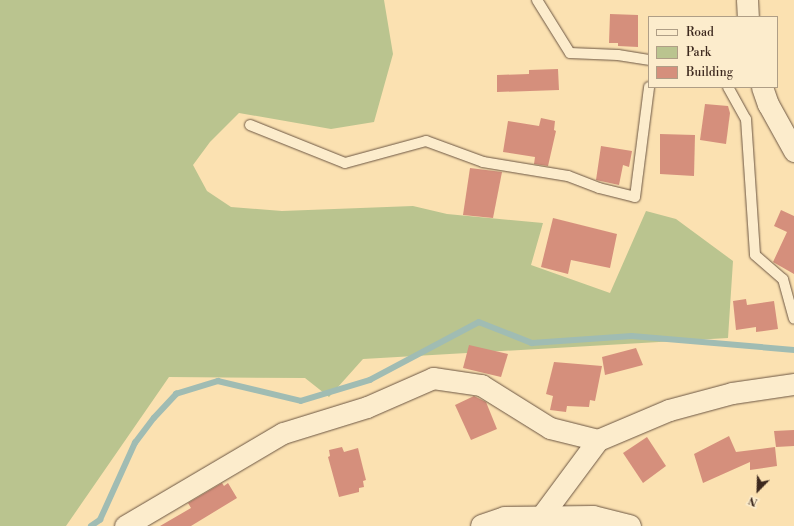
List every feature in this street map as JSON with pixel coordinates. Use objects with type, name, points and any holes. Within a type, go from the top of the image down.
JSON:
[{"type":"street","points":[[747,0],[748,16]]},
{"type":"street","points":[[762,88],[768,104],[794,151]]},
{"type":"street","points":[[125,526],[283,433],[368,407],[434,378],[481,385],[550,428],[598,440]]},
{"type":"street","points":[[540,518],[598,440],[669,410],[732,393],[794,384]]},
{"type":"street","points":[[482,526],[505,518],[593,517],[630,526]]},
{"type":"lane","points":[[537,0],[570,53],[618,55],[648,60]]},
{"type":"lane","points":[[250,125],[345,163],[426,141],[483,162],[568,176],[600,188],[635,197],[649,88]]},
{"type":"lane","points":[[729,88],[746,119],[755,255],[783,279],[794,319]]},
{"type":"green space","points":[[0,0],[384,0],[393,54],[374,122],[331,129],[239,113],[210,142],[193,165],[207,191],[231,207],[282,211],[413,206],[447,214],[543,223],[531,265],[610,293],[646,211],[676,219],[733,261],[728,338],[363,359],[329,397],[305,378],[169,377],[66,526],[0,526]]},
{"type":"building","points":[[610,14],[638,15],[638,47],[618,46],[618,43],[609,43]]},
{"type":"building","points":[[558,69],[559,90],[497,92],[497,75],[529,74],[529,70]]},
{"type":"building","points":[[705,104],[728,106],[730,113],[726,144],[700,140]]},
{"type":"building","points":[[541,118],[555,121],[554,130],[556,131],[548,166],[534,164],[535,157],[503,152],[508,121],[539,126]]},
{"type":"building","points":[[660,134],[695,135],[694,176],[660,174]]},
{"type":"building","points":[[601,146],[632,151],[629,167],[623,165],[619,185],[596,180]]},
{"type":"building","points":[[470,168],[502,172],[493,218],[463,215]]},
{"type":"building","points":[[781,210],[794,216],[794,274],[773,262],[787,232],[774,226]]},
{"type":"building","points":[[553,218],[617,234],[610,268],[571,260],[568,274],[541,267]]},
{"type":"building","points":[[746,299],[747,305],[774,301],[778,329],[756,332],[756,327],[736,330],[733,301]]},
{"type":"building","points":[[469,345],[508,354],[501,377],[463,368]]},
{"type":"building","points":[[636,348],[643,365],[605,375],[602,357]]},
{"type":"building","points":[[554,362],[602,366],[595,401],[590,400],[589,407],[567,406],[566,412],[550,410],[553,396],[546,394]]},
{"type":"building","points":[[474,396],[486,402],[497,429],[471,440],[455,405]]},
{"type":"building","points":[[794,430],[794,446],[776,447],[774,431]]},
{"type":"building","points":[[729,436],[736,452],[775,447],[777,466],[750,470],[750,462],[703,483],[694,454]]},
{"type":"building","points":[[647,437],[666,466],[643,483],[623,453]]},
{"type":"building","points":[[342,447],[344,452],[358,448],[366,480],[363,481],[364,487],[359,488],[359,492],[339,497],[328,457],[330,456],[329,450]]},
{"type":"building","points":[[222,483],[224,486],[228,483],[237,498],[191,526],[160,526],[191,508],[188,503]]},
{"type":"waterway","points":[[91,526],[100,520],[135,443],[154,418],[176,394],[218,381],[301,401],[370,380],[479,322],[532,343],[632,336],[794,350]]}]
